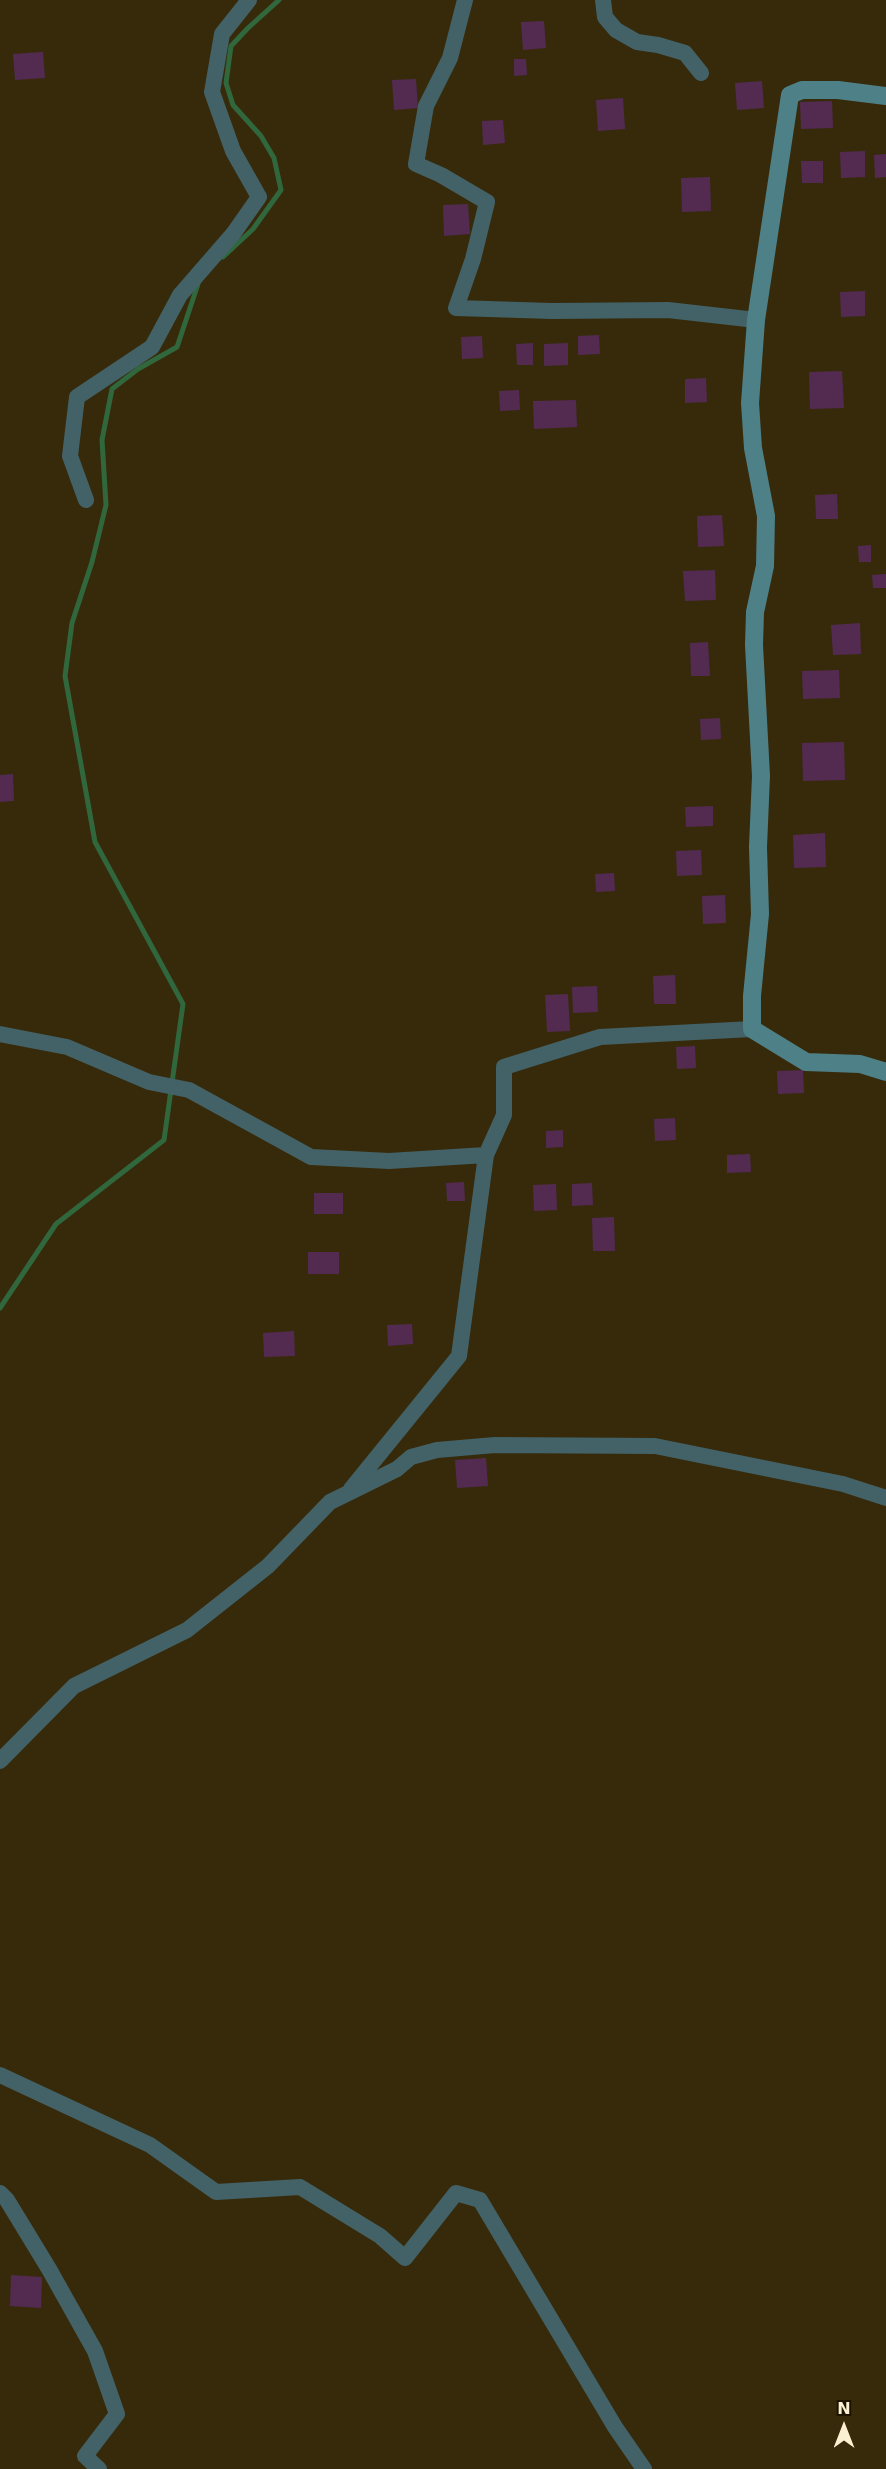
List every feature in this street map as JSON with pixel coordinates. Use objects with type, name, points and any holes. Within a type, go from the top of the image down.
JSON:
[{"type":"street","points":[[86,500],[70,456],[77,397],[152,346],[180,295],[233,234],[259,197],[232,151],[212,93],[222,34],[249,0]]},
{"type":"street","points":[[465,0],[450,58],[426,105],[416,164],[441,174],[487,202],[473,260],[456,308],[552,311],[668,310],[756,320]]},
{"type":"street","points":[[603,0],[605,17],[616,30],[637,42],[686,53],[701,73]]},
{"type":"street","points":[[752,1029],[752,996],[760,914],[758,847],[761,776],[754,645],[755,612],[765,566],[766,516],[753,447],[750,403],[756,320],[790,95],[802,90],[838,90],[886,96]]},
{"type":"street","points":[[348,1493],[459,1356],[486,1155],[504,1115],[504,1067],[600,1037],[752,1029],[806,1062],[860,1064],[886,1072]]},
{"type":"street","points":[[0,1034],[67,1047],[149,1082],[189,1090],[311,1157],[389,1161],[486,1155]]},
{"type":"street","points":[[0,1761],[74,1686],[187,1630],[268,1566],[330,1502],[397,1469],[411,1457],[437,1450],[495,1445],[656,1446],[843,1484],[886,1498]]},
{"type":"street","points":[[0,2075],[150,2145],[216,2192],[300,2187],[380,2236],[405,2258],[456,2193],[480,2200],[615,2427],[644,2469]]},
{"type":"street","points":[[0,2193],[7,2200],[49,2269],[95,2351],[117,2414],[85,2456],[99,2469]]},
{"type":"building","points":[[544,21],[546,48],[523,50],[521,22]]},
{"type":"building","points":[[43,52],[45,78],[15,80],[13,54]]},
{"type":"building","points":[[514,59],[526,59],[527,75],[514,76]]},
{"type":"building","points":[[416,79],[418,108],[394,110],[392,80]]},
{"type":"building","points":[[762,81],[764,108],[737,110],[735,83]]},
{"type":"building","points":[[623,98],[625,129],[598,131],[596,100]]},
{"type":"building","points":[[832,101],[833,128],[801,129],[800,102]]},
{"type":"building","points":[[503,120],[505,143],[483,145],[482,121]]},
{"type":"building","points":[[865,151],[865,177],[841,178],[840,152]]},
{"type":"building","points":[[886,154],[886,177],[875,178],[874,155]]},
{"type":"building","points":[[801,161],[823,161],[823,183],[802,183]]},
{"type":"building","points":[[710,177],[711,211],[682,212],[681,178]]},
{"type":"building","points":[[468,204],[470,234],[444,236],[443,205]]},
{"type":"building","points":[[865,291],[865,316],[841,317],[840,292]]},
{"type":"building","points":[[599,335],[600,354],[578,355],[578,336]]},
{"type":"building","points":[[482,336],[483,358],[462,359],[461,337]]},
{"type":"building","points":[[533,343],[533,365],[517,365],[516,344]]},
{"type":"building","points":[[568,343],[568,365],[544,366],[544,344]]},
{"type":"building","points":[[842,371],[844,408],[810,409],[809,372]]},
{"type":"building","points":[[706,378],[707,402],[685,403],[685,379]]},
{"type":"building","points":[[519,390],[520,410],[500,411],[499,391]]},
{"type":"building","points":[[576,400],[577,427],[534,429],[533,401]]},
{"type":"building","points":[[837,494],[838,519],[816,519],[815,495]]},
{"type":"building","points":[[722,515],[724,546],[698,547],[697,516]]},
{"type":"building","points":[[871,545],[871,562],[859,562],[858,546]]},
{"type":"building","points":[[715,570],[716,600],[685,601],[683,571]]},
{"type":"building","points":[[886,574],[886,588],[873,588],[872,575]]},
{"type":"building","points":[[860,623],[861,654],[833,655],[831,625]]},
{"type":"building","points":[[708,642],[710,676],[691,676],[690,643]]},
{"type":"building","points":[[839,670],[840,698],[803,699],[802,671]]},
{"type":"building","points":[[720,718],[721,739],[701,740],[700,719]]},
{"type":"building","points":[[844,742],[845,780],[803,781],[802,743]]},
{"type":"building","points":[[13,774],[14,801],[0,802],[0,775]]},
{"type":"building","points":[[713,806],[713,826],[686,827],[685,807]]},
{"type":"building","points":[[825,833],[826,867],[794,868],[793,835]]},
{"type":"building","points":[[701,850],[702,875],[677,876],[676,851]]},
{"type":"building","points":[[614,873],[615,891],[596,892],[595,874]]},
{"type":"building","points":[[725,895],[726,923],[703,924],[702,896]]},
{"type":"building","points":[[675,975],[676,1004],[654,1004],[653,976]]},
{"type":"building","points":[[597,986],[598,1012],[573,1013],[572,987]]},
{"type":"building","points":[[568,994],[570,1031],[547,1032],[545,995]]},
{"type":"building","points":[[695,1046],[696,1068],[677,1069],[676,1047]]},
{"type":"building","points":[[803,1070],[804,1093],[778,1094],[777,1071]]},
{"type":"building","points":[[675,1118],[676,1140],[655,1141],[654,1119]]},
{"type":"building","points":[[563,1130],[563,1147],[546,1148],[546,1131]]},
{"type":"building","points":[[750,1154],[751,1172],[727,1173],[727,1155]]},
{"type":"building","points":[[464,1182],[465,1201],[447,1201],[446,1183]]},
{"type":"building","points":[[592,1183],[593,1205],[572,1206],[572,1184]]},
{"type":"building","points":[[556,1184],[557,1210],[534,1211],[533,1185]]},
{"type":"building","points":[[314,1193],[343,1193],[343,1214],[314,1214]]},
{"type":"building","points":[[614,1217],[615,1251],[593,1251],[592,1218]]},
{"type":"building","points":[[308,1252],[339,1252],[339,1274],[308,1274]]},
{"type":"building","points":[[412,1324],[413,1344],[388,1346],[387,1325]]},
{"type":"building","points":[[294,1331],[295,1356],[264,1357],[263,1333]]},
{"type":"building","points":[[486,1458],[488,1486],[457,1488],[455,1460]]},
{"type":"building","points":[[11,2275],[42,2277],[41,2308],[10,2306]]},
{"type":"waterway","points":[[223,257],[253,229],[281,190],[274,158],[261,136],[233,105],[226,83],[231,46],[279,0]]},
{"type":"waterway","points":[[0,1308],[56,1224],[164,1140],[183,1004],[95,842],[65,676],[72,623],[92,562],[106,505],[102,440],[112,389],[138,369],[177,347],[198,284]]}]
